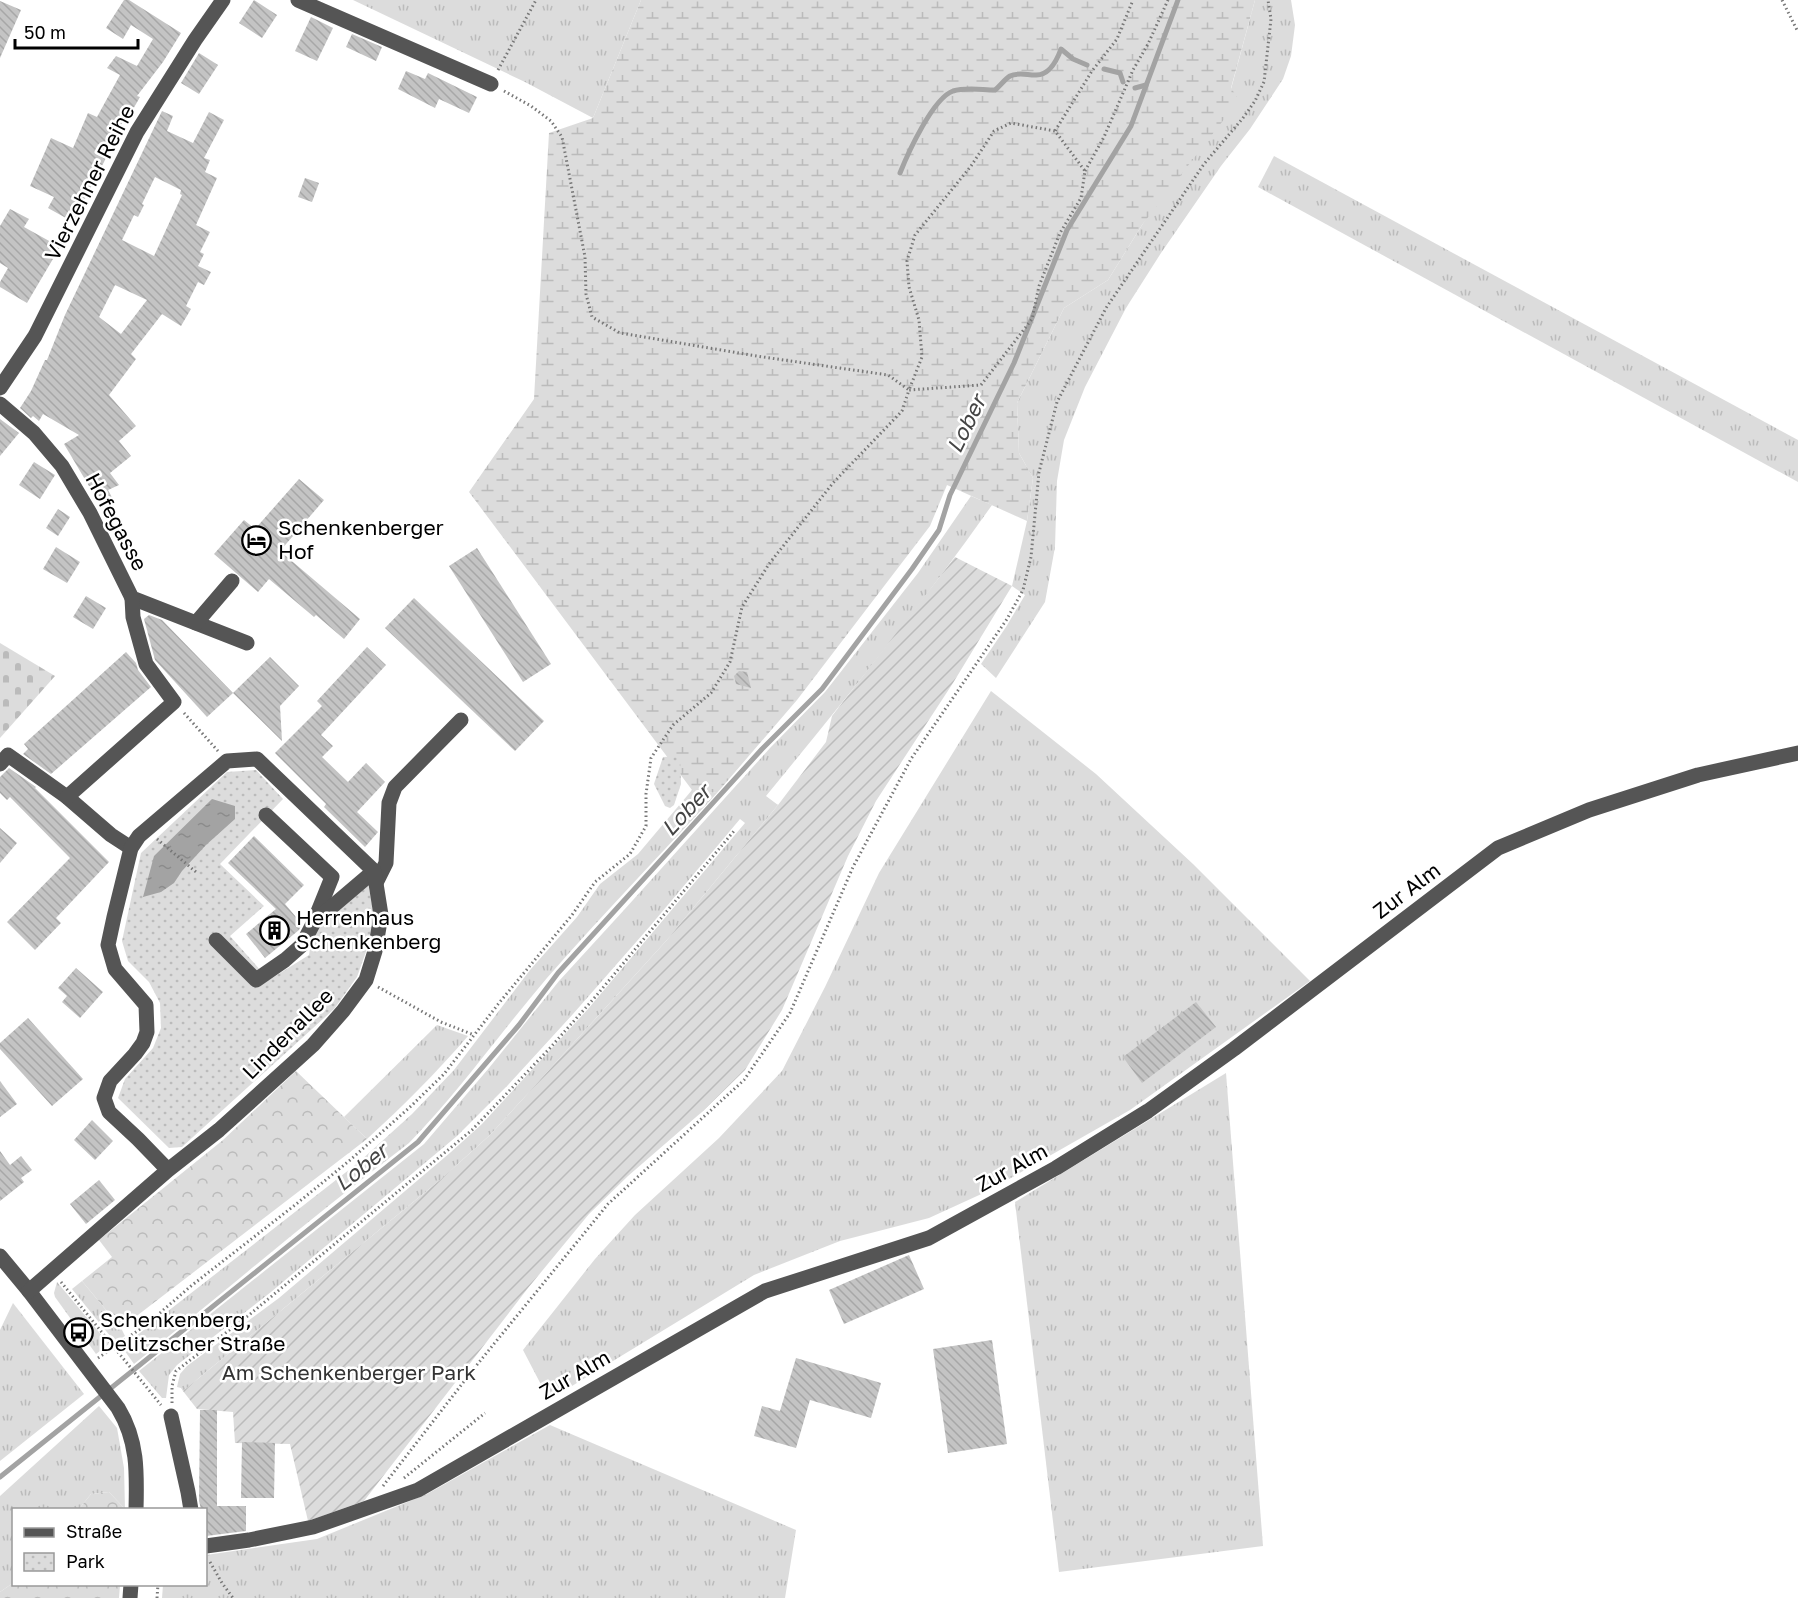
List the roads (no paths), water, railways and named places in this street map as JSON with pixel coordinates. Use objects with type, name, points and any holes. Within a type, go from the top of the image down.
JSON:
[{"type":"street","name":"Vierzehner Reihe","points":[[0,388],[34,336],[137,132],[195,39],[223,0]]},
{"type":"street","points":[[298,0],[491,84]]},
{"type":"street","name":"Hofegasse","points":[[0,404],[34,433],[62,466],[90,513],[132,598],[247,643]]},
{"type":"street","points":[[196,623],[232,581]]},
{"type":"street","points":[[67,797],[174,702],[146,664],[133,617],[132,598]]},
{"type":"street","points":[[314,922],[375,877],[386,863],[389,803],[395,787],[461,720]]},
{"type":"street","name":"Zur Alm","points":[[207,1546],[313,1527],[418,1490],[765,1290],[929,1238],[1056,1168],[1148,1112],[1498,848],[1589,810],[1698,775],[1798,753]]},
{"type":"street","points":[[4,759],[67,797],[111,835],[131,848]]},
{"type":"street","points":[[168,1170],[109,1112],[104,1098],[110,1081],[135,1054],[147,1032],[146,1005],[115,969],[108,945],[131,848],[140,836],[227,761],[257,759],[375,877]]},
{"type":"street","points":[[216,940],[256,980],[302,945],[332,877],[266,815]]},
{"type":"street","name":"Lindenallee","points":[[29,1292],[168,1170],[219,1130],[313,1045],[343,1011],[366,980],[375,951],[381,915],[375,877]]},
{"type":"street","points":[[0,1256],[118,1408],[131,1434],[136,1473],[136,1508]]},
{"type":"street","points":[[171,1416],[191,1508]]},
{"type":"water","points":[[212,799],[235,806],[235,819],[206,845],[174,883],[161,892],[143,897],[154,856]]},
{"type":"waterway","name":"Lober","points":[[0,1477],[418,1142],[519,1025],[558,973],[762,749],[822,689],[939,530],[950,495],[1014,363],[1067,230],[1131,126],[1178,0]]},
{"type":"waterway","points":[[900,173],[915,140],[937,104],[953,91],[995,90],[1013,75],[1040,75],[1055,62],[1061,49],[1073,59],[1087,65]]},
{"type":"waterway","points":[[1104,69],[1120,73],[1123,82]]},
{"type":"waterway","points":[[1135,88],[1146,85]]},
{"type":"place","name":"Schenkenberger Hof","points":[[257,540]]},
{"type":"place","name":"Herrenhaus Schenkenberg","points":[[275,930]]},
{"type":"place","name":"Schenkenberg, Delitzscher Straße","points":[[79,1332]]},
{"type":"park label","name":"Am Schenkenberger Park","points":[[349,1373]]}]
